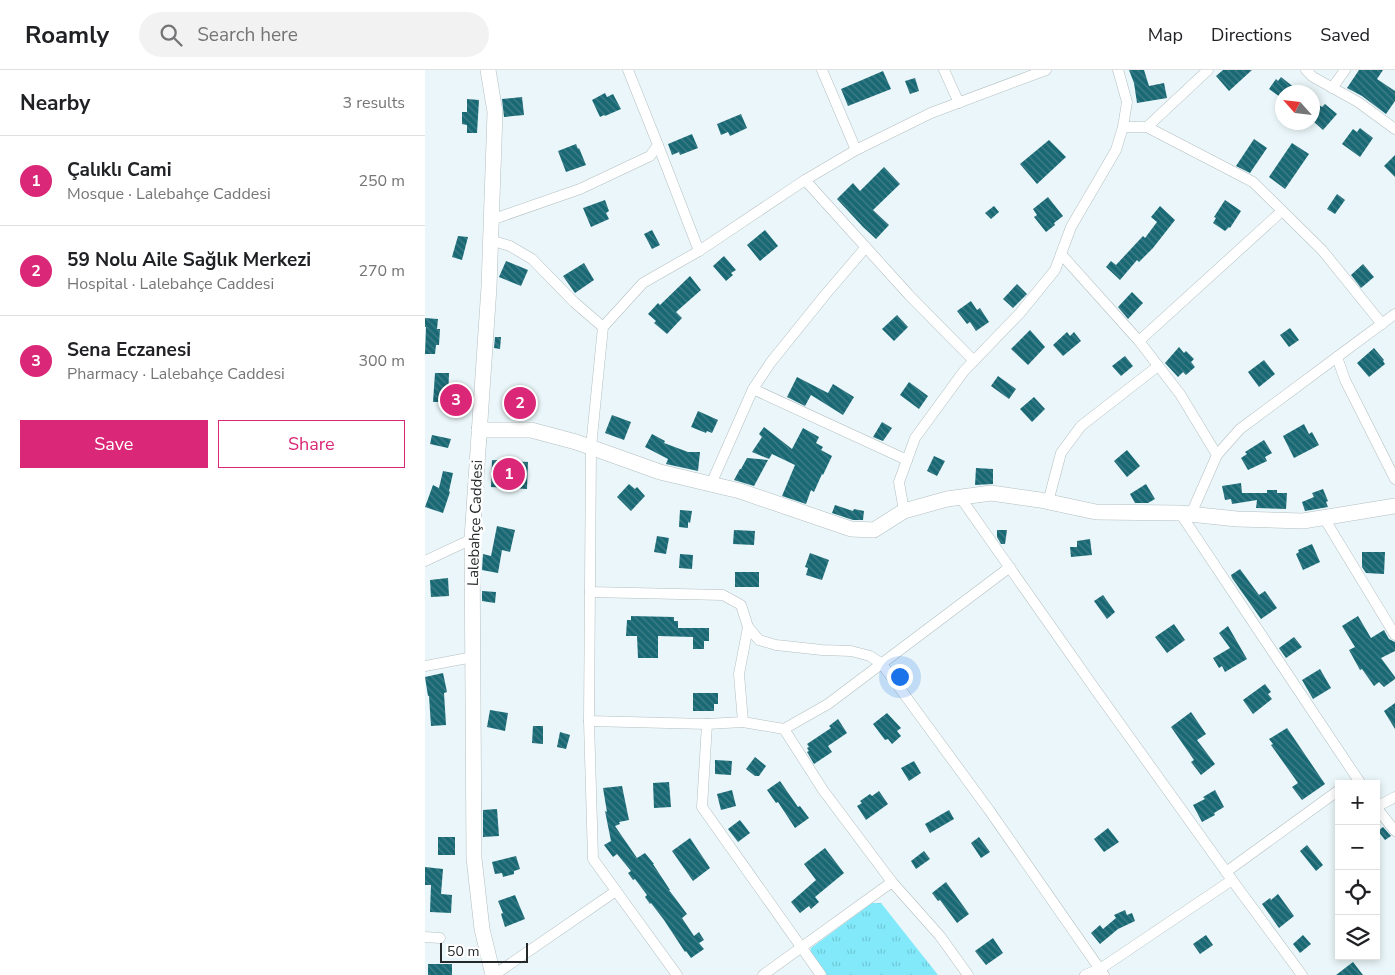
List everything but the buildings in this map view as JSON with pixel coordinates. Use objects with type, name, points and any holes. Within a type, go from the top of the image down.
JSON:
[{"type":"street","name":"Lalebahçe Caddesi","points":[[488,70],[495,112],[489,287],[472,539],[474,858],[483,929],[493,975]]},
{"type":"street","points":[[628,70],[699,251]]},
{"type":"street","points":[[822,70],[856,150]]},
{"type":"street","points":[[944,70],[959,102]]},
{"type":"street","points":[[677,975],[593,858],[589,721],[591,447],[603,327],[643,283],[699,251],[805,180],[856,150],[931,113],[1046,70]]},
{"type":"street","points":[[905,511],[899,482],[915,438],[964,371],[1020,313],[1055,270],[1071,227],[1116,150],[1123,127],[1127,102],[1118,70]]},
{"type":"street","points":[[1147,127],[1207,70]]},
{"type":"street","points":[[1305,70],[1313,77],[1357,102],[1395,128]]},
{"type":"street","points":[[1332,88],[1345,70]]},
{"type":"street","points":[[1123,127],[1147,127],[1253,182],[1321,250],[1382,324]]},
{"type":"street","points":[[491,220],[580,189],[649,156],[658,145]]},
{"type":"street","points":[[805,180],[909,295],[973,361]]},
{"type":"street","points":[[1139,341],[1282,211]]},
{"type":"street","points":[[490,240],[510,246],[533,259],[573,302],[603,327]]},
{"type":"street","points":[[711,484],[753,389],[771,362],[866,247]]},
{"type":"street","points":[[1061,254],[1139,341],[1180,394],[1217,455]]},
{"type":"street","points":[[1186,514],[1217,455],[1241,429],[1395,314]]},
{"type":"street","points":[[1337,357],[1345,380],[1395,479]]},
{"type":"street","points":[[1048,502],[1061,453],[1081,426],[1158,366]]},
{"type":"street","points":[[753,389],[907,460]]},
{"type":"street","points":[[479,430],[531,430],[591,447],[660,472],[740,491],[851,529],[874,530],[905,511],[947,499],[991,493],[1096,512],[1186,514],[1237,519],[1303,521],[1395,506]]},
{"type":"street","points":[[960,497],[1095,689],[1302,975]]},
{"type":"street","points":[[1186,514],[1359,780]]},
{"type":"street","points":[[1324,518],[1395,635]]},
{"type":"street","points":[[425,561],[472,539]]},
{"type":"street","points":[[589,721],[707,724],[743,722],[784,729],[829,704],[1010,567]]},
{"type":"street","points":[[590,592],[723,595],[741,605],[748,627],[759,640],[776,645],[851,651],[870,656],[881,664],[989,810],[1102,972]]},
{"type":"street","points":[[743,722],[739,674],[748,627]]},
{"type":"street","points":[[425,666],[473,658]]},
{"type":"street","points":[[707,724],[702,807],[821,975]]},
{"type":"street","points":[[784,729],[823,790],[892,882],[940,936],[969,975]]},
{"type":"street","points":[[1085,975],[1102,972],[1335,793]]},
{"type":"street","points":[[1380,805],[1395,796]]},
{"type":"street","points":[[1380,812],[1395,831]]},
{"type":"street","points":[[763,975],[892,882]]},
{"type":"street","points":[[493,975],[616,890]]},
{"type":"street","points":[[425,937],[440,938]]},
{"type":"green space","points":[[872,903],[881,903],[938,975],[823,975],[809,957],[811,948]]},
{"type":"place","name":"Sena Eczanesi","points":[[456,400]]},
{"type":"place","name":"59 Nolu Aile Sağlık Merkezi","points":[[520,403]]},
{"type":"place","name":"Çalıklı Cami","points":[[509,474]]}]
